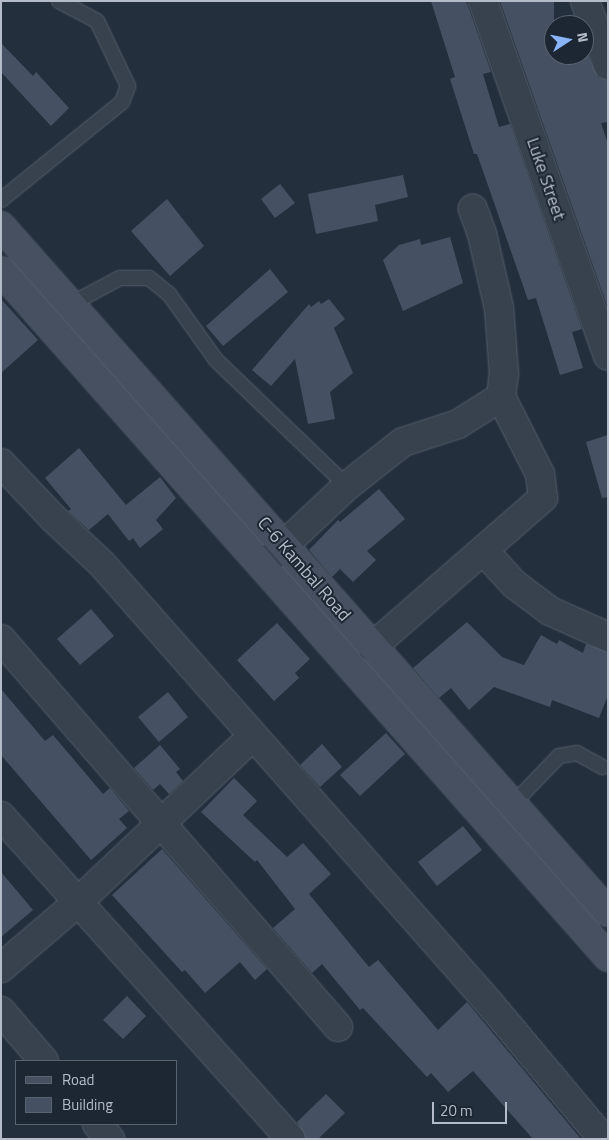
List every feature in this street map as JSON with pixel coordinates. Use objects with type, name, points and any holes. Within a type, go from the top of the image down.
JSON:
[{"type":"main road","name":"C-6 Kambal Road","points":[[1,226],[608,912]]},
{"type":"main road","name":"C-6 Kambal Road","points":[[1,271],[608,957]]},
{"type":"street","name":"Luke Street","points":[[483,1],[608,356]]},
{"type":"street","points":[[585,1],[608,65]]},
{"type":"street","points":[[372,647],[543,498],[540,474],[501,397],[504,374],[499,308],[482,234],[473,209]]},
{"type":"street","points":[[262,566],[347,486],[403,442],[458,424],[501,397]]},
{"type":"street","points":[[1,463],[53,518],[102,564],[252,737],[491,1005],[603,1139]]},
{"type":"street","points":[[484,551],[514,584],[550,611],[608,636]]},
{"type":"street","points":[[1,639],[160,825],[338,1027]]},
{"type":"street","points":[[1,968],[78,902],[252,737]]},
{"type":"street","points":[[1,816],[291,1139]]},
{"type":"street","points":[[1,1011],[43,1060]]},
{"type":"street","points":[[98,1125],[110,1139]]},
{"type":"lane","points":[[1,200],[122,102],[128,86],[97,21],[59,1]]},
{"type":"lane","points":[[71,304],[120,278],[149,278],[169,294],[216,360],[347,486]]},
{"type":"lane","points":[[513,804],[559,756],[577,753],[602,767]]},
{"type":"building","points":[[431,1],[466,1],[491,72],[483,74],[499,127],[510,124],[582,329],[572,332],[583,368],[560,375],[536,298],[528,300],[477,154],[474,154],[450,79],[455,77]]},
{"type":"building","points":[[500,1],[554,1],[554,15],[544,15],[544,65],[593,65],[598,77],[608,80],[608,122],[601,123],[608,144],[608,308]]},
{"type":"building","points":[[1,43],[33,76],[36,72],[69,108],[51,126],[1,72]]},
{"type":"building","points":[[403,175],[408,197],[375,205],[378,221],[316,234],[308,194]]},
{"type":"building","points":[[280,184],[295,203],[275,218],[261,199]]},
{"type":"building","points":[[167,199],[204,246],[170,276],[131,231]]},
{"type":"building","points":[[450,237],[463,283],[403,311],[383,260],[399,245],[420,239],[421,245]]},
{"type":"building","points":[[270,269],[288,292],[223,346],[206,326]]},
{"type":"building","points":[[1,299],[38,340],[1,373]]},
{"type":"building","points":[[329,299],[345,319],[334,328],[353,373],[330,392],[335,419],[308,424],[295,359],[271,386],[252,370],[309,304],[311,307],[319,301],[321,304]]},
{"type":"building","points":[[608,435],[608,497],[602,498],[586,442]]},
{"type":"building","points":[[79,448],[126,505],[160,477],[176,498],[156,520],[163,529],[140,548],[133,538],[129,541],[108,514],[89,530],[68,511],[71,509],[45,478]]},
{"type":"building","points":[[379,489],[405,519],[367,551],[376,560],[353,582],[340,569],[332,577],[309,550],[338,520],[340,522]]},
{"type":"building","points":[[91,609],[114,636],[80,665],[57,639]]},
{"type":"building","points":[[467,622],[502,657],[524,665],[541,635],[557,644],[559,640],[583,653],[586,644],[608,652],[608,695],[599,718],[552,700],[550,707],[494,687],[469,710],[451,688],[439,698],[413,668]]},
{"type":"building","points":[[277,623],[310,659],[295,673],[299,678],[274,701],[237,660]]},
{"type":"building","points":[[1,689],[45,741],[53,735],[103,794],[110,788],[129,811],[119,819],[127,828],[91,860],[1,755]]},
{"type":"building","points":[[168,692],[188,717],[159,742],[138,717]]},
{"type":"building","points":[[386,733],[405,754],[360,796],[340,775]]},
{"type":"building","points":[[322,744],[342,767],[320,787],[300,765]]},
{"type":"building","points":[[160,745],[180,769],[176,772],[183,781],[169,794],[160,784],[153,790],[134,768]]},
{"type":"building","points":[[234,778],[257,801],[243,815],[287,857],[303,843],[331,874],[309,894],[369,967],[378,960],[438,1030],[467,1002],[581,1139],[533,1139],[473,1071],[448,1092],[431,1073],[427,1077],[363,1008],[360,1010],[322,964],[312,973],[273,928],[295,909],[257,860],[255,862],[201,812]]},
{"type":"building","points":[[463,826],[482,850],[437,886],[418,862]]},
{"type":"building","points":[[162,849],[267,969],[255,980],[240,962],[205,993],[185,970],[182,972],[112,895]]},
{"type":"building","points":[[1,872],[33,910],[1,937]]},
{"type":"building","points":[[127,996],[146,1016],[123,1039],[103,1020]]},
{"type":"building","points":[[326,1094],[345,1113],[318,1139],[306,1139],[297,1122]]}]
